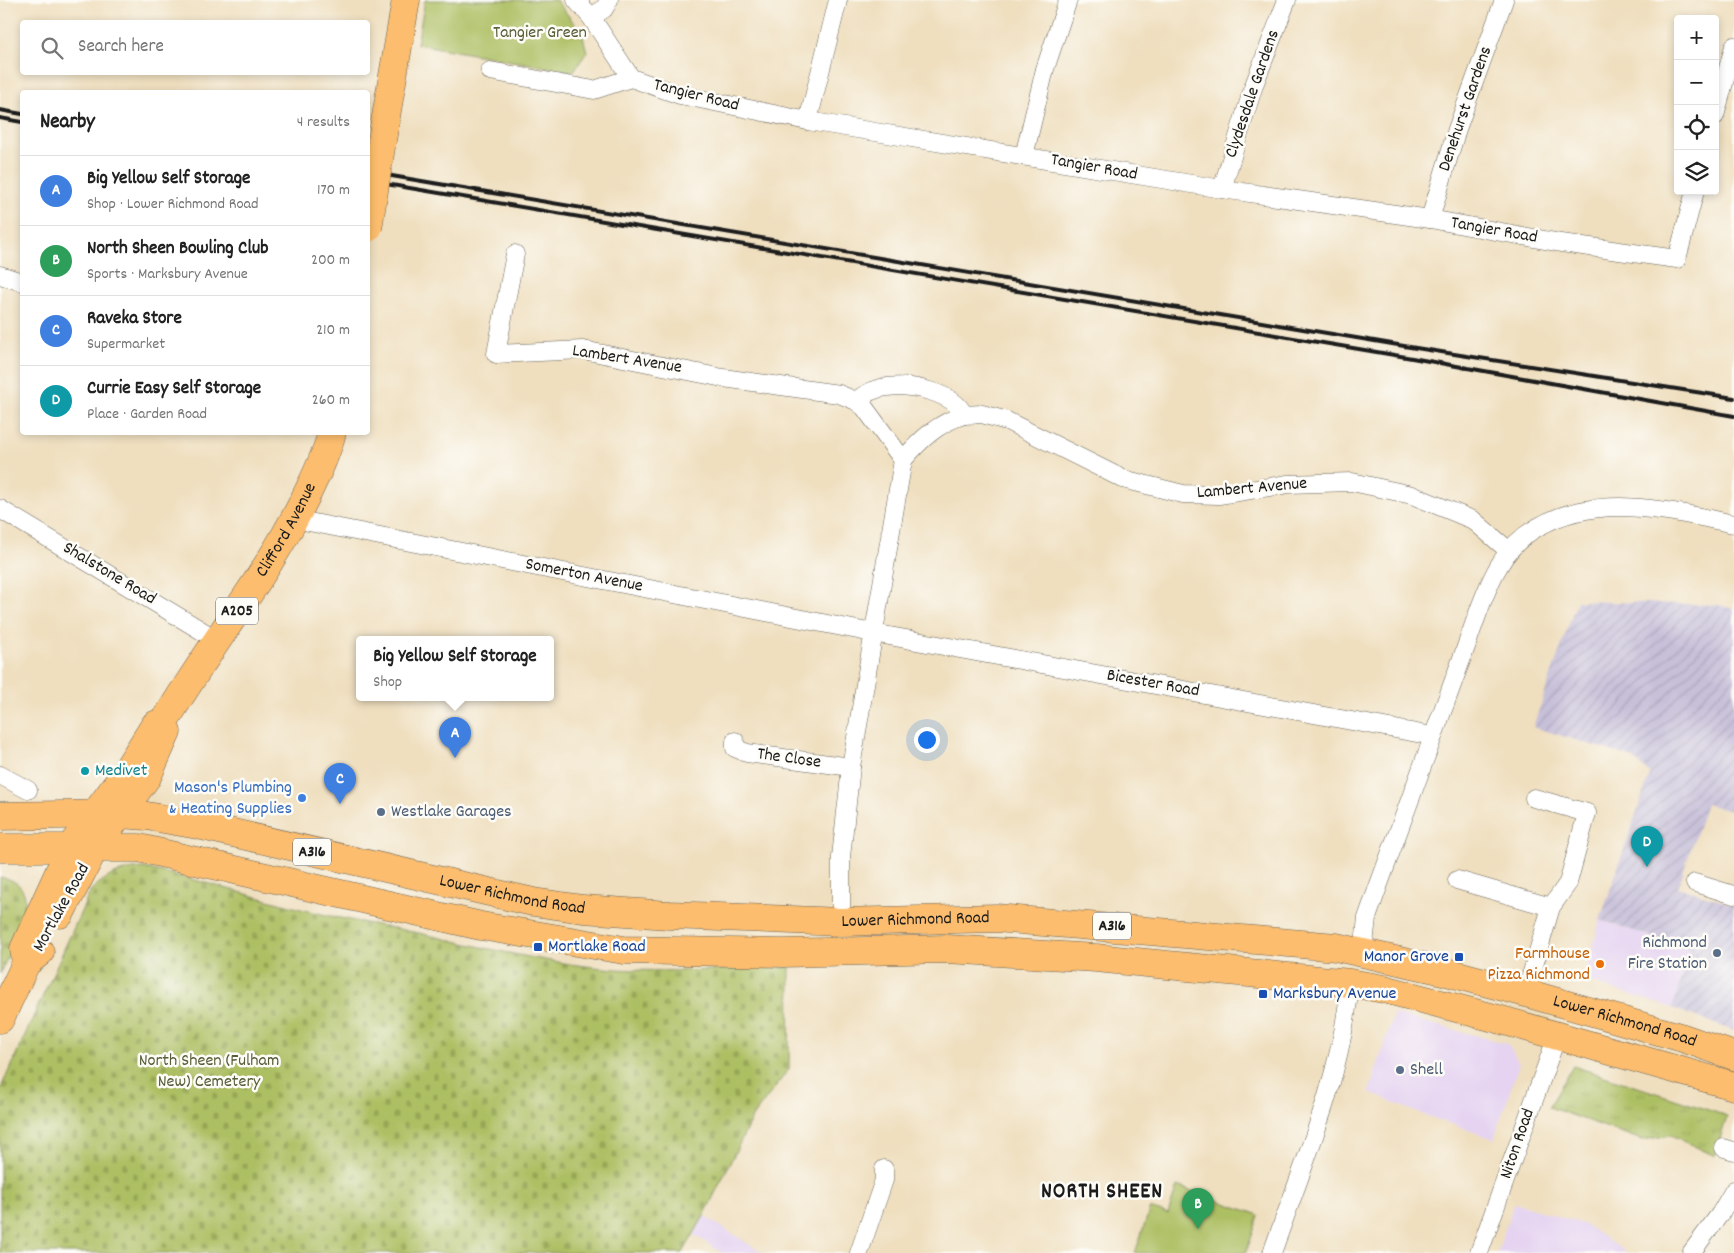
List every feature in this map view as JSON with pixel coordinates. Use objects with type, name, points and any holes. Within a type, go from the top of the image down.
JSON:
[{"type":"highway","points":[[370,216],[406,0]]},
{"type":"highway","name":"Clifford Avenue","points":[[82,848],[93,814],[123,776],[154,725],[165,721],[272,559],[296,516],[331,435]]},
{"type":"highway","name":"Clifford Avenue","points":[[82,848],[120,814],[147,777],[167,732],[165,721]]},
{"type":"highway","name":"Lower Richmond Road","points":[[93,814],[147,816],[192,824],[533,902],[583,909],[840,922],[996,918],[1336,947],[1435,969],[1526,993],[1722,1051]]},
{"type":"highway","name":"A316","points":[[0,816],[93,814]]},
{"type":"highway","name":"A316","points":[[0,848],[82,848]]},
{"type":"highway","name":"Lower Richmond Road","points":[[82,848],[142,848],[481,926],[624,950],[783,953],[947,949],[1096,958],[1350,983],[1384,989],[1729,1083]]},
{"type":"highway","name":"Mortlake Road","points":[[0,1019],[26,963],[24,949],[82,848]]},
{"type":"highway","points":[[331,892],[339,858]]},
{"type":"highway","points":[[481,926],[488,892]]},
{"type":"highway","points":[[1722,1051],[1706,1056],[1708,1068],[1729,1083]]},
{"type":"street","name":"Tangier Road","points":[[576,0],[591,17],[631,78]]},
{"type":"street","points":[[591,17],[604,9],[609,0]]},
{"type":"street","points":[[808,121],[838,0]]},
{"type":"street","points":[[1024,156],[1045,68],[1068,0]]},
{"type":"street","name":"Clydesdale Gardens","points":[[1222,190],[1254,85],[1287,0]]},
{"type":"street","name":"Denehurst Gardens","points":[[1430,219],[1457,129],[1504,0]]},
{"type":"street","points":[[1718,105],[1734,46]]},
{"type":"street","name":"Tangier Road","points":[[490,71],[594,90],[631,78],[680,95],[808,121],[1222,190],[1430,219],[1561,243],[1677,260],[1694,195]]},
{"type":"street","name":"Lambert Avenue","points":[[514,254],[496,354],[583,350],[723,378],[839,394],[856,401],[874,419],[903,460],[935,428],[948,420],[964,415],[982,414],[1007,421],[1123,479],[1183,494],[1219,495],[1288,484],[1352,482],[1412,495],[1473,520],[1509,551]]},
{"type":"street","points":[[0,275],[20,281]]},
{"type":"street","points":[[856,401],[885,387],[900,386],[954,401],[964,415]]},
{"type":"street","points":[[840,922],[841,857],[851,767],[903,460]]},
{"type":"street","points":[[1363,953],[1368,918],[1433,736],[1494,577],[1509,551],[1526,535],[1547,522],[1563,516],[1600,508],[1624,506],[1654,507],[1734,524]]},
{"type":"street","name":"Shalstone Road","points":[[0,509],[217,640]]},
{"type":"street","name":"Somerton Avenue","points":[[296,516],[319,524],[873,633]]},
{"type":"street","name":"Bicester Road","points":[[873,633],[1433,736]]},
{"type":"street","name":"The Close","points":[[735,741],[736,748],[748,754],[851,767]]},
{"type":"street","points":[[0,775],[28,790]]},
{"type":"street","points":[[1526,993],[1551,906],[1568,883],[1587,814],[1534,798]]},
{"type":"street","points":[[1457,880],[1551,906]]},
{"type":"street","points":[[1695,883],[1734,895]]},
{"type":"street","points":[[1272,1253],[1312,1140],[1337,1057],[1347,1020],[1350,983]]},
{"type":"street","name":"Niton Road","points":[[1479,1253],[1557,1036]]},
{"type":"street","points":[[860,1253],[884,1180],[884,1169]]},
{"type":"street","points":[[1691,1253],[1720,1214],[1734,1190]]},
{"type":"shaded area","points":[[1577,601],[1718,605],[1734,609],[1734,812],[1706,804],[1678,887],[1734,905],[1734,1031],[1672,1008],[1690,949],[1600,920],[1650,773],[1631,757],[1533,727]]},
{"type":"shaded area","points":[[1600,920],[1690,949],[1672,1008],[1584,980]]},
{"type":"shaded area","points":[[1394,1014],[1508,1044],[1519,1064],[1494,1139],[1413,1111],[1369,1092]]},
{"type":"shaded area","points":[[1514,1203],[1586,1225],[1627,1253],[1497,1253]]},
{"type":"shaded area","points":[[704,1216],[763,1253],[722,1253],[693,1234]]},
{"type":"green space","name":"Tangier Green","points":[[425,0],[556,0],[582,33],[587,52],[573,72],[417,44]]},
{"type":"green space","name":"North Sheen (Fulham New) Cemetery","points":[[144,868],[318,913],[528,957],[572,964],[660,971],[790,967],[789,1069],[753,1116],[704,1216],[683,1253],[0,1253],[0,1090],[91,890],[115,874]]},
{"type":"green space","points":[[0,877],[15,882],[23,891],[26,904],[19,933],[0,974]]},
{"type":"green space","points":[[1573,1066],[1727,1116],[1715,1156],[1671,1135],[1642,1140],[1549,1107]]},
{"type":"green space","points":[[1177,1186],[1259,1215],[1246,1253],[1135,1253],[1150,1208],[1168,1214]]},
{"type":"railway","points":[[0,110],[20,114]]},
{"type":"railway","points":[[0,118],[20,122]]},
{"type":"railway","points":[[370,172],[1416,348],[1734,398]]},
{"type":"railway","points":[[370,181],[1412,358],[1734,416]]},
{"type":"place","name":"Big Yellow Self Storage","points":[[455,758]]},
{"type":"place","name":"Medivet","points":[[85,771]]},
{"type":"place","name":"Mason's Plumbing & Heating Supplies","points":[[302,798]]},
{"type":"place","name":"Raveka Store","points":[[340,804]]},
{"type":"place","name":"Westlake Garages","points":[[381,812]]},
{"type":"place","name":"Currie Easy Self Storage","points":[[1647,867]]},
{"type":"place","name":"Mortlake Road","points":[[538,947]]},
{"type":"place","name":"Richmond Fire Station","points":[[1717,953]]},
{"type":"place","name":"Manor Grove","points":[[1459,957]]},
{"type":"place","name":"Farmhouse Pizza Richmond","points":[[1600,964]]},
{"type":"place","name":"Marksbury Avenue","points":[[1263,994]]},
{"type":"place","name":"Shell","points":[[1400,1070]]},
{"type":"place","name":"North Sheen Bowling Club","points":[[1198,1229]]},
{"type":"district","name":"NORTH SHEEN","points":[[1102,1192]]}]
